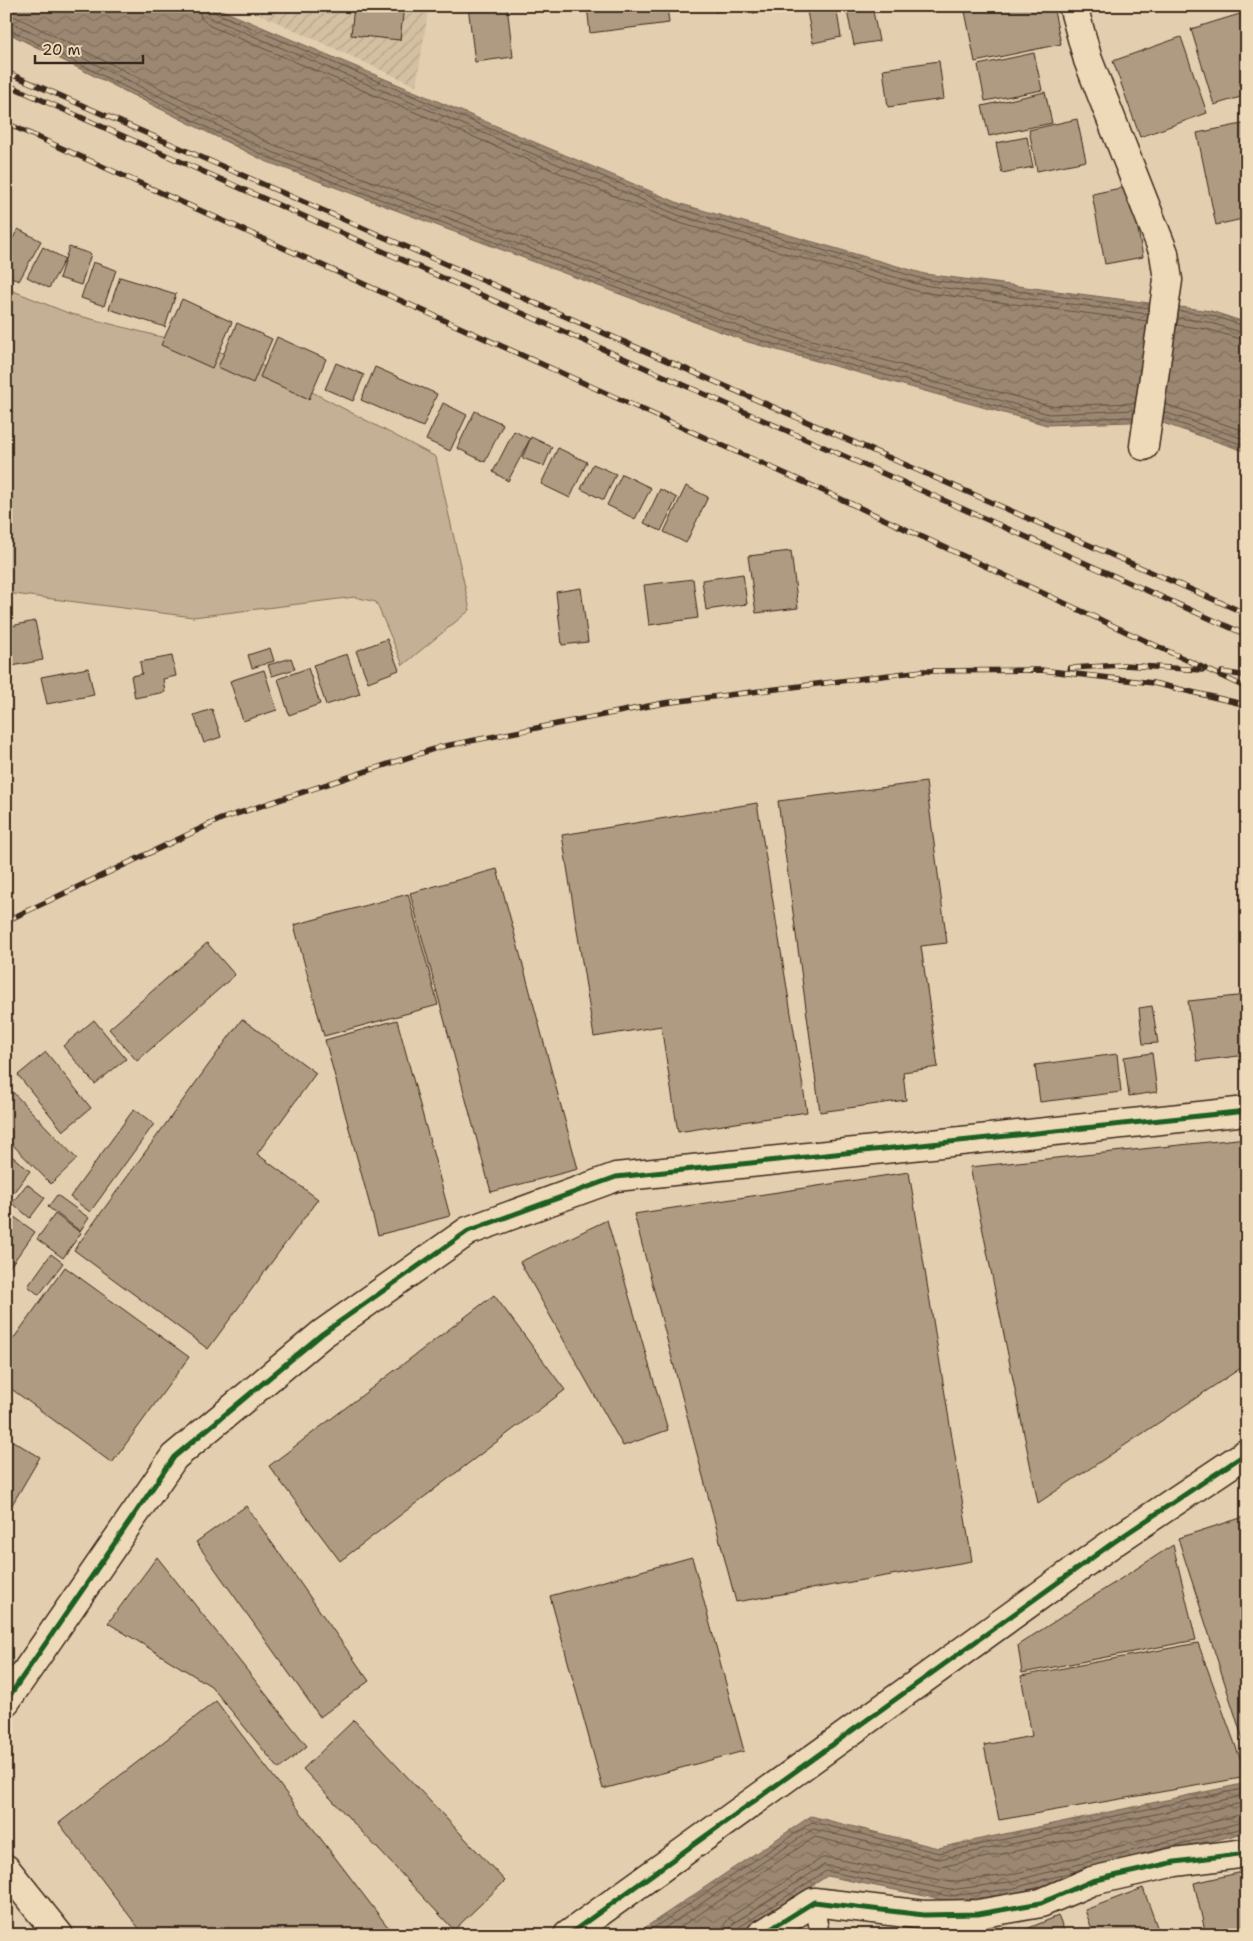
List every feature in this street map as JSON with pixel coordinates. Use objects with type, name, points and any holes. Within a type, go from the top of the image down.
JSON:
[{"type":"street","points":[[1073,6],[1088,60],[1164,253],[1168,280],[1144,446]]},
{"type":"street","points":[[6,1701],[174,1457],[322,1334],[468,1231],[616,1177],[1247,1111]]},
{"type":"street","points":[[568,1935],[1114,1542],[1247,1453]]},
{"type":"street","points":[[761,1935],[814,1902],[924,1915],[978,1914],[1041,1903],[1092,1881],[1175,1862],[1247,1853]]},
{"type":"street","points":[[6,1870],[59,1935]]},
{"type":"lane","points":[[814,1902],[820,1935]]},
{"type":"shaded area","points":[[242,6],[429,6],[416,86]]},
{"type":"shaded area","points":[[6,288],[68,313],[251,360],[436,457],[470,610],[403,665],[376,602],[355,597],[193,617],[6,593]]},
{"type":"water","points":[[6,6],[212,6],[681,204],[925,274],[1211,311],[1247,323],[1247,452],[1157,421],[1047,425],[748,342],[265,161],[6,32]]},
{"type":"water","points":[[1247,1783],[1247,1832],[1012,1894],[949,1901],[827,1876],[737,1935],[634,1935],[811,1816],[938,1848]]},
{"type":"building","points":[[354,6],[404,6],[400,40],[351,35]]},
{"type":"building","points":[[468,6],[507,6],[513,57],[475,62]]},
{"type":"building","points":[[587,6],[667,6],[669,23],[590,33]]},
{"type":"building","points":[[673,6],[700,6],[700,8],[673,11]]},
{"type":"building","points":[[714,6],[741,6],[741,8],[715,12]]},
{"type":"building","points":[[751,6],[790,6],[753,13]]},
{"type":"building","points":[[806,6],[836,6],[841,37],[813,43]]},
{"type":"building","points":[[846,6],[872,6],[879,41],[854,45]]},
{"type":"building","points":[[964,6],[1053,6],[1061,44],[975,62]]},
{"type":"building","points":[[1243,13],[1247,26],[1247,95],[1214,105],[1191,29]]},
{"type":"building","points":[[1181,37],[1207,113],[1140,137],[1113,61]]},
{"type":"building","points":[[1034,53],[1042,90],[985,101],[978,65]]},
{"type":"building","points":[[939,61],[944,99],[888,107],[883,69]]},
{"type":"building","points":[[1045,92],[1052,123],[989,136],[982,106]]},
{"type":"building","points":[[1077,119],[1086,161],[1037,171],[1029,130]]},
{"type":"building","points":[[1247,123],[1247,218],[1216,225],[1197,133]]},
{"type":"building","points":[[1027,137],[1033,167],[1002,173],[996,143]]},
{"type":"building","points":[[1130,186],[1143,257],[1105,264],[1092,194]]},
{"type":"building","points":[[18,229],[41,241],[19,281],[6,274],[6,251]]},
{"type":"building","points":[[43,247],[65,259],[49,288],[27,277]]},
{"type":"building","points":[[69,247],[91,254],[81,285],[59,278]]},
{"type":"building","points":[[93,262],[116,270],[104,306],[81,298]]},
{"type":"building","points":[[120,277],[176,294],[165,327],[109,309]]},
{"type":"building","points":[[182,299],[232,322],[212,368],[161,345]]},
{"type":"building","points":[[237,323],[272,339],[253,383],[218,367]]},
{"type":"building","points":[[277,337],[326,359],[309,399],[260,377]]},
{"type":"building","points":[[336,363],[364,375],[353,401],[325,389]]},
{"type":"building","points":[[375,367],[437,394],[423,427],[361,400]]},
{"type":"building","points":[[443,403],[467,415],[450,451],[426,440]]},
{"type":"building","points":[[475,411],[503,424],[485,462],[457,448]]},
{"type":"building","points":[[514,431],[530,439],[508,481],[493,472]]},
{"type":"building","points":[[531,437],[552,447],[544,466],[522,458]]},
{"type":"building","points":[[558,448],[587,462],[570,498],[541,484]]},
{"type":"building","points":[[593,464],[616,474],[604,500],[581,489]]},
{"type":"building","points":[[622,474],[651,488],[635,519],[607,505]]},
{"type":"building","points":[[686,486],[708,497],[686,543],[664,532]]},
{"type":"building","points":[[660,489],[677,498],[661,531],[644,523]]},
{"type":"building","points":[[791,551],[798,608],[756,613],[748,556]]},
{"type":"building","points":[[743,574],[747,604],[706,610],[702,580]]},
{"type":"building","points":[[693,579],[698,618],[649,625],[644,585]]},
{"type":"building","points":[[581,588],[588,642],[562,645],[556,592]]},
{"type":"building","points":[[35,621],[43,660],[12,666],[6,639],[6,627]]},
{"type":"building","points":[[387,639],[399,670],[368,682],[356,651]]},
{"type":"building","points":[[270,648],[274,661],[252,668],[248,655]]},
{"type":"building","points":[[347,654],[360,694],[326,705],[313,665]]},
{"type":"building","points":[[172,656],[176,676],[163,679],[165,692],[135,698],[131,676],[142,674],[140,662]]},
{"type":"building","points":[[291,658],[295,669],[272,676],[268,665]]},
{"type":"building","points":[[88,668],[94,695],[47,704],[41,677]]},
{"type":"building","points":[[308,668],[320,704],[289,715],[278,679]]},
{"type":"building","points":[[264,670],[277,710],[243,721],[230,681]]},
{"type":"building","points":[[6,690],[11,716],[6,716]]},
{"type":"building","points":[[212,709],[221,737],[204,743],[194,715]]},
{"type":"building","points":[[926,782],[947,943],[921,946],[938,1067],[903,1072],[906,1100],[820,1112],[778,801]]},
{"type":"building","points":[[757,803],[807,1112],[678,1132],[661,1026],[594,1037],[562,835]]},
{"type":"building","points":[[497,869],[578,1169],[491,1192],[410,893]]},
{"type":"building","points":[[408,894],[438,1005],[324,1036],[294,925]]},
{"type":"building","points":[[207,943],[235,975],[137,1061],[109,1029]]},
{"type":"building","points":[[1247,995],[1247,1055],[1197,1061],[1188,1001]]},
{"type":"building","points":[[1152,1006],[1158,1043],[1143,1044],[1139,1008]]},
{"type":"building","points":[[242,1019],[316,1073],[257,1154],[318,1199],[208,1349],[74,1250]]},
{"type":"building","points":[[94,1020],[126,1059],[95,1084],[63,1046]]},
{"type":"building","points":[[397,1020],[450,1216],[378,1235],[325,1040]]},
{"type":"building","points":[[46,1052],[91,1108],[63,1131],[18,1075]]},
{"type":"building","points":[[1152,1053],[1157,1092],[1129,1096],[1124,1057]]},
{"type":"building","points":[[1117,1054],[1121,1092],[1040,1102],[1035,1065]]},
{"type":"building","points":[[6,1085],[77,1159],[51,1184],[6,1138]]},
{"type":"building","points":[[134,1109],[154,1124],[90,1212],[70,1197]]},
{"type":"building","points":[[1247,1138],[1247,1364],[1038,1503],[970,1167]]},
{"type":"building","points":[[8,1153],[30,1171],[6,1202],[6,1156]]},
{"type":"building","points":[[909,1172],[972,1561],[736,1602],[634,1214]]},
{"type":"building","points":[[27,1184],[45,1198],[30,1218],[12,1203]]},
{"type":"building","points":[[57,1195],[89,1218],[80,1231],[48,1207]]},
{"type":"building","points":[[6,1211],[35,1232],[6,1272]]},
{"type":"building","points":[[55,1214],[81,1233],[63,1258],[37,1239]]},
{"type":"building","points":[[607,1220],[668,1430],[623,1446],[520,1262]]},
{"type":"building","points":[[51,1254],[63,1263],[39,1295],[28,1286]]},
{"type":"building","points":[[65,1267],[189,1357],[112,1463],[6,1385],[6,1349]]},
{"type":"building","points":[[494,1295],[565,1390],[340,1561],[269,1466]]},
{"type":"building","points":[[6,1437],[40,1457],[6,1515]]},
{"type":"building","points":[[246,1506],[369,1681],[320,1717],[196,1542]]},
{"type":"building","points":[[1247,1516],[1247,1752],[1178,1538]]},
{"type":"building","points":[[1173,1545],[1196,1640],[1022,1673],[1018,1645]]},
{"type":"building","points":[[157,1557],[307,1746],[279,1769],[211,1686],[108,1623]]},
{"type":"building","points":[[692,1557],[744,1751],[603,1789],[550,1596]]},
{"type":"building","points":[[1198,1643],[1247,1777],[999,1820],[984,1745],[1032,1736],[1021,1676]]},
{"type":"building","points":[[216,1701],[394,1935],[144,1935],[59,1823]]},
{"type":"building","points":[[354,1720],[505,1881],[454,1930],[303,1769]]},
{"type":"building","points":[[1247,1871],[1247,1935],[1206,1935],[1194,1883]]},
{"type":"building","points":[[1143,1888],[1160,1935],[1094,1935],[1085,1910]]},
{"type":"building","points":[[1058,1916],[1066,1935],[1012,1935]]},
{"type":"railway","points":[[6,72],[1247,614]]},
{"type":"railway","points":[[6,84],[1247,635]]},
{"type":"railway","points":[[6,123],[828,493],[1247,688]]},
{"type":"railway","points":[[1070,668],[1123,665],[1202,670]]},
{"type":"railway","points":[[6,921],[221,819],[440,747],[664,703],[922,671],[1041,670],[1153,683],[1247,705]]},
{"type":"railway","points":[[1222,672],[1247,676]]},
{"type":"cycle path","points":[[6,1701],[174,1457],[322,1334],[468,1231],[616,1177],[1247,1111]]},
{"type":"cycle path","points":[[568,1935],[1114,1542],[1247,1453]]},
{"type":"cycle path","points":[[761,1935],[814,1902],[924,1915],[978,1914],[1041,1903],[1092,1881],[1175,1862],[1247,1853]]}]
